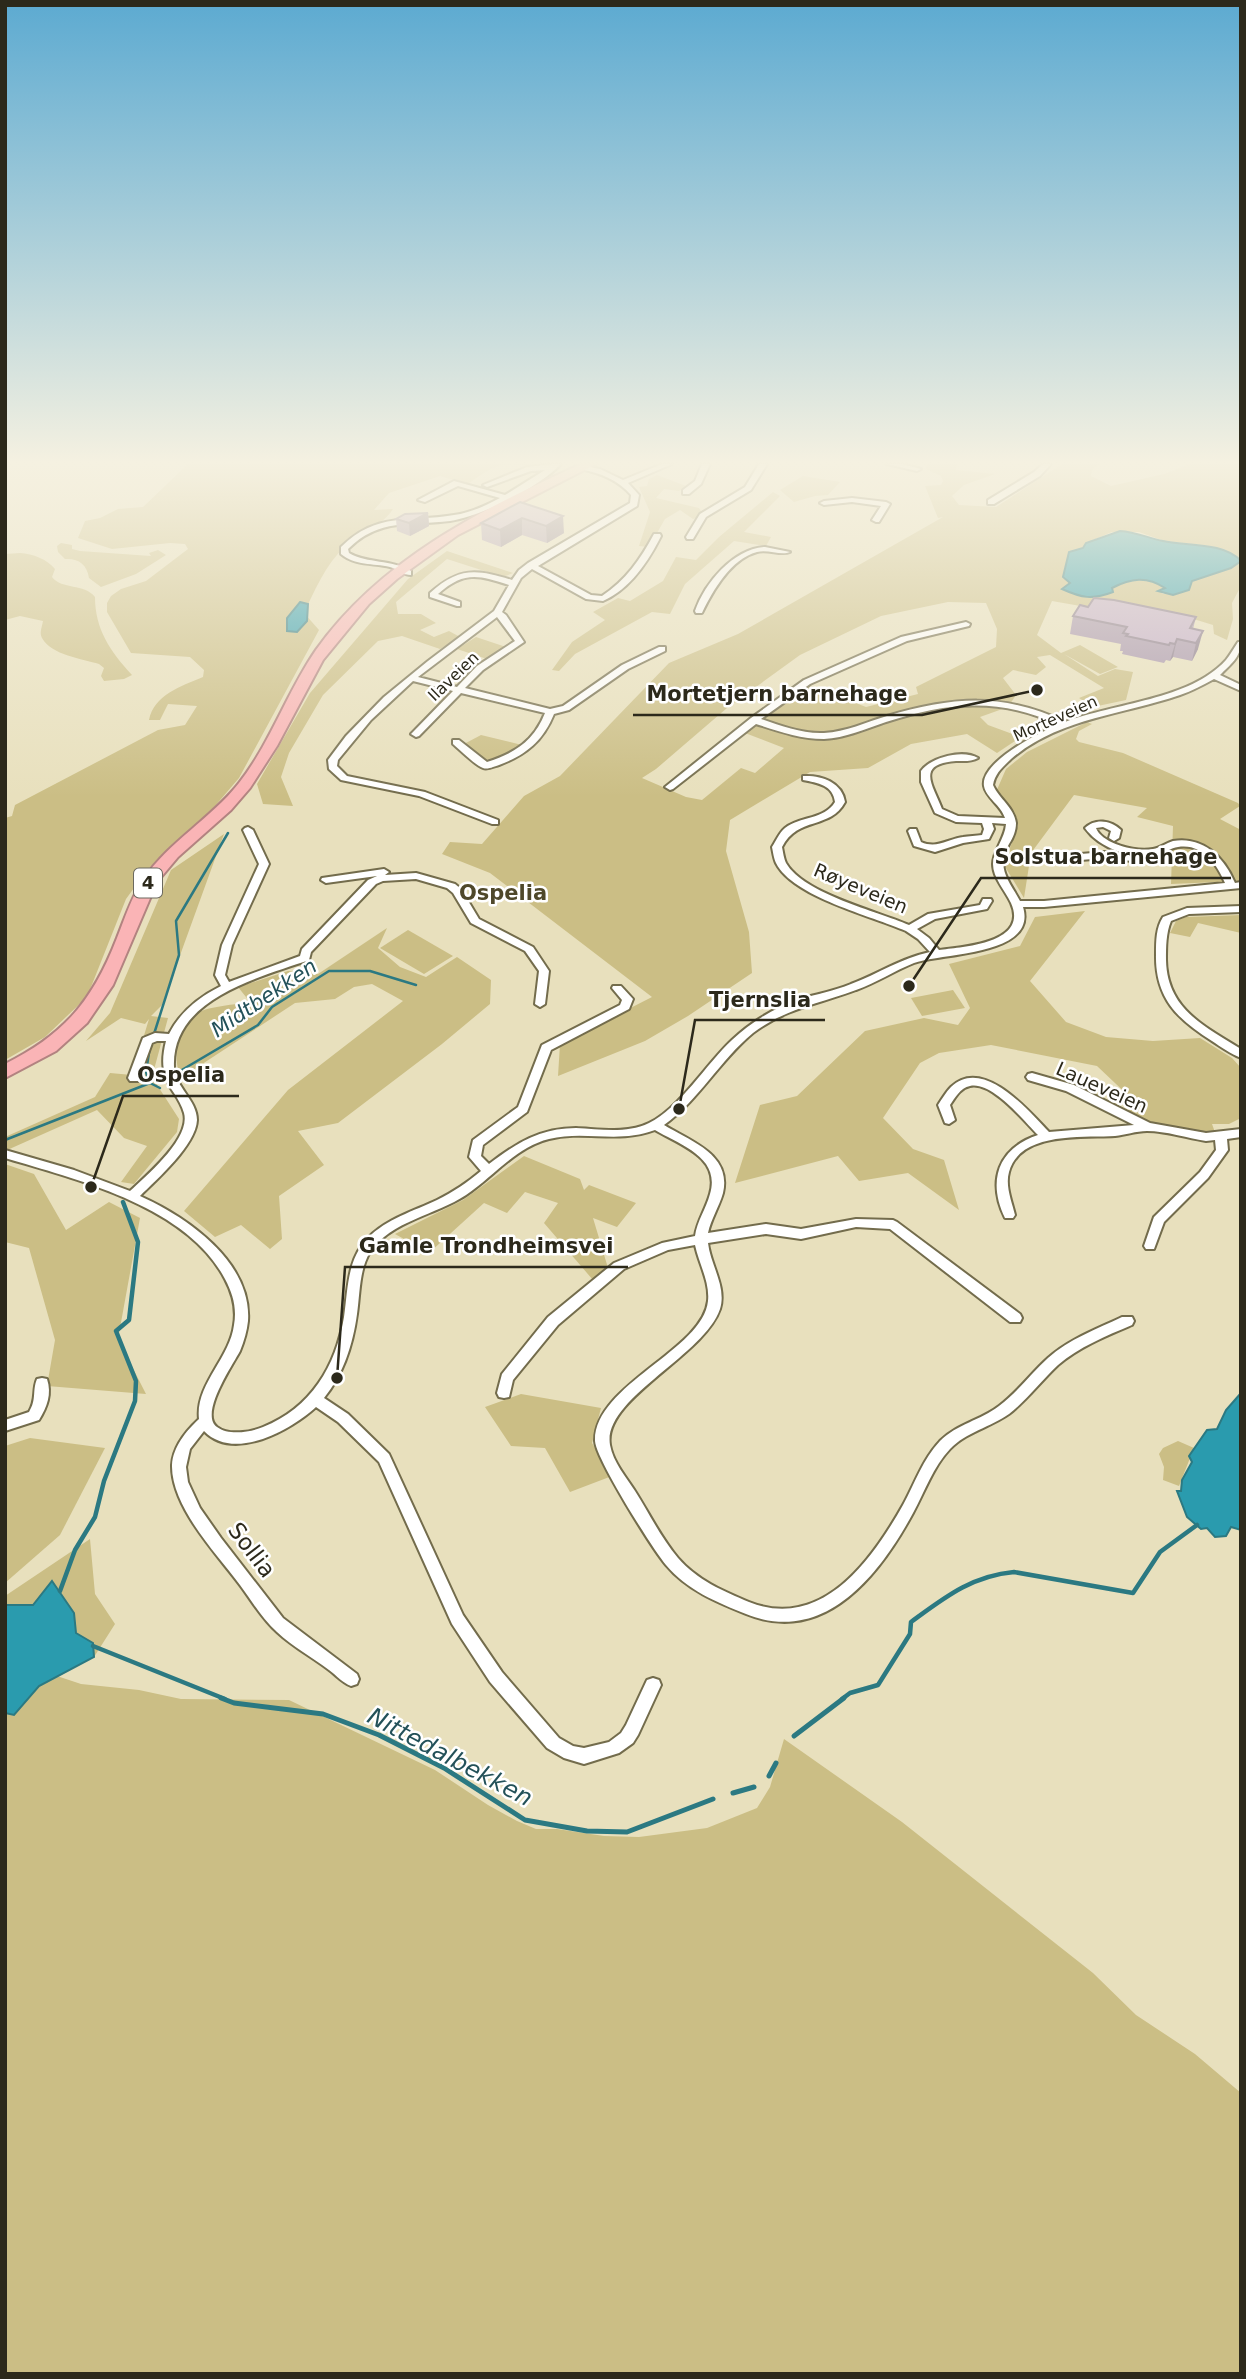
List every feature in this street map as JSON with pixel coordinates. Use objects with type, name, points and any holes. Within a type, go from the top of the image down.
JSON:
[{"type":"highway","name":"4","points":[[5,1072],[51,1046],[88,1014],[105,987],[149,881],[165,862],[220,813],[244,786],[300,693],[305,678],[336,633],[359,606],[397,575]]},
{"type":"street","points":[[457,604],[433,595],[464,575]]},
{"type":"street","points":[[487,575],[512,583]]},
{"type":"street","points":[[495,822],[439,795],[355,782],[344,778],[332,767],[336,755],[367,720],[412,678],[497,613],[505,604],[512,583],[520,575]]},
{"type":"street","points":[[549,575],[589,597],[603,599],[632,575]]},
{"type":"street","points":[[699,611],[701,601],[723,575]]},
{"type":"street","name":"Ilaveien","points":[[415,734],[480,668],[520,642],[503,617],[497,613]]},
{"type":"street","points":[[670,787],[795,690],[848,662],[904,639],[967,624]]},
{"type":"street","name":"Morteveien","points":[[1010,821],[1005,808],[989,789],[988,779],[1024,746],[1097,714],[1173,695],[1214,676],[1232,660],[1241,644]]},
{"type":"street","points":[[412,678],[550,712],[565,708],[625,667],[662,649]]},
{"type":"street","points":[[1214,676],[1241,688]]},
{"type":"street","points":[[754,720],[800,734],[828,736],[934,705],[970,701],[1023,708],[1067,726]]},
{"type":"street","points":[[456,742],[486,766],[523,752],[545,726],[550,712]]},
{"type":"street","points":[[5,1154],[131,1197],[178,1223],[205,1244],[224,1264],[237,1291],[242,1310],[239,1338],[206,1403],[205,1422],[210,1430],[222,1436],[246,1437],[272,1429],[292,1419],[315,1399],[327,1384],[340,1358],[351,1312],[356,1268],[367,1246],[390,1227],[461,1192],[513,1152],[539,1138],[556,1134],[629,1132],[656,1125],[680,1104],[736,1042],[767,1018],[798,1004],[855,986],[910,961],[990,944],[1007,937],[1020,922],[1018,904],[997,863],[999,852],[1010,831],[1010,821],[956,819],[943,815],[938,811],[925,775],[930,766],[943,760],[973,758]]},
{"type":"street","name":"Røyeveien","points":[[806,778],[836,790],[840,799],[839,805],[834,811],[787,832],[777,847],[781,863],[798,879],[824,896],[911,929],[941,954]]},
{"type":"street","points":[[913,831],[917,844],[928,849],[941,849],[960,841],[986,837],[989,830],[986,821]]},
{"type":"street","points":[[1018,904],[1044,904],[1236,885],[1219,861],[1198,846],[1177,843],[1155,852],[1117,846],[1097,836],[1090,828],[1098,824],[1111,826],[1116,830],[1114,838]]},
{"type":"street","points":[[226,986],[220,975],[227,945],[264,864],[248,830]]},
{"type":"street","points":[[1056,859],[1105,855],[1145,860],[1153,858],[1155,852]]},
{"type":"street","points":[[326,880],[402,870],[452,886],[475,921],[529,949],[544,971],[540,1004]]},
{"type":"street","points":[[131,1197],[177,1147],[189,1128],[189,1111],[169,1076],[168,1061],[174,1038],[195,1008],[226,986],[306,958],[306,951],[372,882],[381,878],[416,876]]},
{"type":"street","name":"Røyeveien","points":[[911,929],[932,916],[983,907],[987,901]]},
{"type":"street","points":[[1241,909],[1187,911],[1167,919],[1163,928],[1160,971],[1167,994],[1186,1018],[1241,1054]]},
{"type":"street","points":[[489,1171],[475,1157],[477,1143],[523,1109],[546,1048],[625,1007],[628,999],[617,988]]},
{"type":"street","points":[[134,1078],[147,1041],[155,1037],[174,1038]]},
{"type":"street","name":"Laueveien","points":[[1032,1077],[1070,1088],[1147,1126],[1222,1138],[1241,1133]]},
{"type":"street","points":[[949,1120],[944,1105],[950,1094],[959,1086],[981,1082],[1001,1092],[1046,1136]]},
{"type":"street","points":[[656,1125],[700,1150],[715,1166],[719,1178],[718,1192],[701,1238],[714,1285],[713,1310],[700,1331],[624,1399],[605,1421],[601,1440],[608,1460],[665,1553],[688,1578],[748,1611],[772,1617],[792,1617],[828,1605],[847,1590],[877,1558],[908,1511],[933,1461],[946,1444],[961,1432],[1002,1412],[1060,1356],[1127,1321]]},
{"type":"street","points":[[1009,1215],[1002,1188],[1004,1168],[1020,1149],[1046,1136],[1118,1132],[1147,1126]]},
{"type":"street","points":[[1150,1246],[1158,1220],[1204,1175],[1222,1150],[1222,1138]]},
{"type":"street","points":[[504,1393],[507,1378],[537,1340],[559,1316],[619,1266],[647,1253],[701,1238],[754,1229],[802,1234],[856,1223],[893,1225],[1015,1318]]},
{"type":"street","points":[[5,1426],[34,1416],[41,1404],[42,1383]]},
{"type":"street","points":[[315,1399],[343,1418],[384,1458],[457,1619],[496,1677],[553,1743],[570,1754],[584,1756],[613,1748],[627,1738],[653,1685]]},
{"type":"street","name":"Sollia","points":[[205,1422],[189,1439],[180,1461],[182,1482],[192,1505],[218,1545],[276,1621],[336,1664],[351,1679]]},
{"type":"shaded area","points":[[5,575],[53,575],[61,584],[85,590],[95,597],[98,619],[105,639],[132,675],[124,679],[104,681],[101,676],[104,668],[99,664],[68,656],[46,644],[41,634],[43,621],[20,616],[5,620]]},
{"type":"shaded area","points":[[88,575],[133,575],[101,587]]},
{"type":"shaded area","points":[[154,575],[323,575],[304,613],[319,630],[239,778],[209,813],[147,870],[126,899],[87,997],[45,1037],[5,1060],[5,818],[12,816],[15,805],[158,730],[185,725],[197,706],[168,704],[160,720],[149,720],[156,704],[162,698],[203,677],[204,670],[190,657],[131,653],[107,612],[107,603],[111,596],[121,589],[146,581]]},
{"type":"shaded area","points":[[414,575],[428,575],[396,602],[398,614],[421,614],[436,623],[420,630],[434,637],[449,631],[460,637],[440,649],[402,636],[378,641],[323,695],[289,753],[281,777],[293,806],[263,804],[257,784],[310,693]]},
{"type":"shaded area","points":[[666,575],[695,575],[685,584],[670,614],[652,612],[575,654],[559,671],[552,670],[572,642],[605,620],[593,612],[618,598],[630,601],[663,581]]},
{"type":"shaded area","points":[[841,575],[1074,575],[1071,583],[1063,588],[1112,588],[1123,582],[1143,578],[1154,580],[1166,589],[1159,591],[1163,594],[1206,575],[1241,575],[1241,586],[1232,603],[1233,619],[1227,640],[1214,634],[1213,625],[1187,617],[1126,614],[1052,601],[1037,635],[1061,653],[1080,645],[1118,667],[1100,674],[1064,654],[1098,676],[1115,669],[1133,672],[1126,700],[1093,707],[1079,698],[1104,688],[1050,655],[1037,657],[1046,667],[1036,675],[1013,670],[1003,678],[1016,695],[1008,707],[980,717],[988,725],[1021,737],[997,753],[967,734],[911,744],[868,768],[810,772],[730,820],[726,851],[749,932],[752,973],[645,1041],[558,1076],[560,1044],[652,997],[490,873],[442,854],[450,842],[482,844],[524,796],[560,776],[669,663],[738,634]],"holes":[[[948,602],[986,603],[997,629],[996,647],[916,687],[918,694],[866,707],[810,685],[745,733],[784,748],[755,773],[741,768],[702,800],[686,797],[642,778],[727,708],[800,655],[881,616]]]},
{"type":"shaded area","points":[[476,637],[506,647],[487,659],[457,649]]},
{"type":"shaded area","points":[[1087,722],[1092,724],[1079,731],[1076,739],[1079,742],[1123,753],[1238,803],[1240,806],[1220,819],[1241,830],[1241,881],[1171,884],[1173,826],[1137,817],[1147,808],[1074,795],[1031,853],[1024,898],[1004,865],[1018,825],[1008,805],[996,792],[1006,769],[1027,752]]},
{"type":"shaded area","points":[[481,735],[526,746],[513,754],[487,763],[464,744]]},
{"type":"shaded area","points":[[224,834],[162,1005],[151,1016],[168,1018],[152,1077],[179,1119],[177,1132],[134,1184],[121,1182],[147,1146],[124,1138],[97,1110],[5,1151],[5,1137],[95,1097],[110,1073],[132,1075],[149,1019],[145,1024],[121,1018],[86,1041],[110,1013],[171,870]]},
{"type":"shaded area","points":[[1085,911],[1030,981],[1066,1022],[1106,1037],[1153,1041],[1200,1038],[1232,1058],[1241,1068],[1241,1118],[1229,1124],[1212,1124],[1217,1138],[1155,1125],[1123,1111],[1134,1101],[1097,1066],[991,1045],[939,1053],[920,1063],[883,1118],[913,1149],[944,1160],[959,1210],[908,1173],[859,1181],[838,1156],[735,1183],[760,1105],[797,1096],[865,1031],[924,1018],[958,1025],[970,1008],[949,964],[1020,946],[1035,917]]},
{"type":"shaded area","points":[[1241,915],[1241,933],[1198,923],[1190,937],[1170,933],[1176,921],[1186,917]]},
{"type":"shaded area","points":[[387,928],[378,948],[400,967],[426,977],[457,957],[491,980],[490,1004],[338,1123],[298,1131],[324,1165],[279,1196],[282,1239],[270,1249],[241,1225],[215,1237],[184,1211],[288,1090],[403,1001],[372,984],[354,987],[335,999],[295,1003],[179,1077],[176,1055],[177,1038],[182,1025],[200,1011],[250,1002],[238,987],[288,971],[318,974]]},
{"type":"shaded area","points":[[408,930],[453,956],[424,974],[380,948]]},
{"type":"shaded area","points":[[953,990],[965,1008],[922,1016],[911,998]]},
{"type":"shaded area","points":[[524,1156],[580,1179],[584,1190],[589,1185],[636,1203],[617,1227],[593,1218],[608,1268],[593,1280],[544,1223],[558,1203],[525,1192],[507,1213],[484,1203],[429,1253],[395,1234],[463,1200]]},
{"type":"shaded area","points":[[5,1164],[34,1174],[66,1230],[109,1202],[140,1218],[118,1339],[146,1394],[47,1386],[55,1340],[29,1248],[5,1242]]},
{"type":"shaded area","points":[[521,1394],[601,1408],[592,1443],[612,1476],[570,1492],[545,1448],[511,1446],[485,1407]]},
{"type":"shaded area","points":[[30,1438],[105,1448],[60,1535],[5,1583],[5,1446]]},
{"type":"shaded area","points":[[1178,1441],[1194,1448],[1179,1486],[1163,1480],[1164,1467],[1159,1454],[1163,1448]]},
{"type":"shaded area","points":[[90,1539],[95,1594],[115,1624],[94,1657],[93,1643],[76,1633],[74,1613],[52,1581],[33,1605],[5,1605],[5,1596]]},
{"type":"shaded area","points":[[30,1667],[81,1684],[139,1690],[181,1699],[289,1700],[435,1770],[517,1821],[536,1829],[557,1829],[604,1836],[639,1837],[707,1828],[757,1808],[770,1787],[784,1739],[902,1822],[1093,1973],[1136,2015],[1195,2054],[1241,2093],[1241,2374],[5,2374],[5,1713]]},
{"type":"water","points":[[1210,575],[1192,581],[1189,590],[1173,595],[1158,591],[1165,588],[1158,584],[1139,580],[1126,582],[1112,588],[1113,592],[1093,597],[1062,589],[1070,583],[1063,577]]},
{"type":"water","points":[[300,602],[308,604],[307,621],[297,632],[287,631],[287,618]]},
{"type":"water","points":[[1241,1393],[1241,1530],[1231,1527],[1226,1536],[1215,1537],[1207,1528],[1201,1529],[1187,1517],[1177,1491],[1181,1491],[1182,1480],[1192,1462],[1189,1456],[1207,1430],[1217,1429],[1226,1410]]},
{"type":"water","points":[[52,1581],[74,1613],[76,1633],[93,1643],[94,1657],[39,1686],[14,1715],[5,1713],[5,1605],[33,1605]]},
{"type":"building","points":[[1094,598],[1196,617],[1190,628],[1203,631],[1196,643],[1177,639],[1175,644],[1169,645],[1126,636],[1128,634],[1123,633],[1127,627],[1073,616],[1080,605],[1088,607]]},
{"type":"waterway","points":[[154,1034],[179,955],[176,921],[228,833]]},
{"type":"waterway","name":"Midtbekken","points":[[175,1074],[258,1025],[272,1007],[329,971],[370,971],[416,985]]},
{"type":"waterway","points":[[149,1082],[146,1072],[150,1046]]},
{"type":"waterway","points":[[5,1140],[150,1083],[160,1088]]},
{"type":"waterway","points":[[60,1591],[75,1550],[95,1517],[104,1481],[135,1401],[136,1381],[116,1331],[129,1320],[138,1242],[123,1202]]},
{"type":"waterway","name":"Nittedalbekken","points":[[842,1699],[850,1693],[878,1685],[910,1634],[911,1622],[971,1583],[1014,1572],[1133,1593],[1160,1552],[1197,1525]]},
{"type":"waterway","name":"Nittedalbekken","points":[[93,1646],[225,1699]]},
{"type":"waterway","name":"Nittedalbekken","points":[[221,1698],[234,1703],[323,1714],[379,1735],[444,1768],[525,1820],[587,1831],[627,1832],[713,1799]]},
{"type":"waterway","name":"Nittedalbekken","points":[[794,1736],[844,1698]]},
{"type":"waterway","name":"Nittedalbekken","points":[[769,1776],[776,1763]]},
{"type":"waterway","points":[[733,1793],[754,1787]]},
{"type":"place","name":"Mortetjern barnehage","points":[[1037,690]]},
{"type":"place","name":"Solstua barnehage","points":[[909,986]]},
{"type":"place","name":"Tjernslia","points":[[679,1109]]},
{"type":"place","name":"Ospelia","points":[[91,1187]]},
{"type":"place","name":"Gamle Trondheimsvei","points":[[337,1378]]},
{"type":"district","name":"Ospelia","points":[[503,893]]}]
